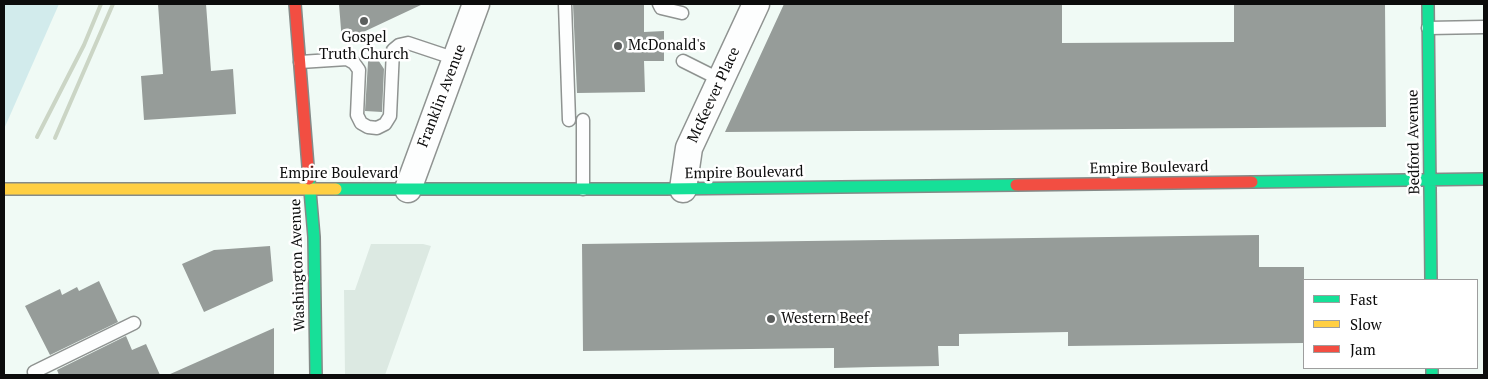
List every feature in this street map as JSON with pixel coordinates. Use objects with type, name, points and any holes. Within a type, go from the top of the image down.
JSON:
[{"type":"main road","name":"Washington Avenue","points":[[295,4],[314,236],[316,375]]},
{"type":"main road","name":"Bedford Avenue","points":[[1428,4],[1431,279]]},
{"type":"main road","name":"Empire Boulevard","points":[[4,189],[683,189],[1484,180]]},
{"type":"street","name":"Franklin Avenue","points":[[408,189],[476,4]]},
{"type":"street","name":"McKeever Place","points":[[683,189],[689,148],[756,4]]},
{"type":"lane","points":[[565,4],[569,120]]},
{"type":"lane","points":[[659,4],[661,8],[682,13]]},
{"type":"lane","points":[[1428,28],[1484,27]]},
{"type":"lane","points":[[300,62],[346,59],[354,63],[359,70],[357,115],[360,123],[368,128],[377,128],[385,124],[390,116],[393,50],[399,45],[408,42],[456,59]]},
{"type":"lane","points":[[683,61],[721,80]]},
{"type":"lane","points":[[583,120],[584,189]]},
{"type":"lane","points":[[34,372],[134,323]]},
{"type":"shaded area","points":[[4,4],[59,4],[4,129]]},
{"type":"shaded area","points":[[371,244],[423,244],[431,246],[385,375],[345,375],[344,290],[355,290]]},
{"type":"building","points":[[158,4],[206,4],[211,71],[233,69],[236,114],[144,120],[141,76],[163,74]]},
{"type":"building","name":"Gospel Truth Church","points":[[339,4],[423,4],[342,42]]},
{"type":"building","name":"McDonald's","points":[[573,4],[644,4],[644,32],[664,31],[664,61],[644,61],[645,92],[577,93]]},
{"type":"building","points":[[784,4],[1062,4],[1062,43],[1234,42],[1234,4],[1385,4],[1386,127],[725,132]]},
{"type":"building","points":[[369,46],[384,69],[382,112],[365,111]]},
{"type":"building","points":[[1259,235],[1259,267],[1304,267],[1303,343],[1068,346],[1068,332],[959,334],[959,346],[938,346],[939,366],[834,368],[834,348],[583,351],[582,244]]},
{"type":"building","points":[[270,246],[273,281],[204,312],[182,264],[214,250]]},
{"type":"building","points":[[99,281],[118,322],[50,355],[25,306],[60,289],[62,295],[77,287],[79,291]]},
{"type":"building","points":[[274,328],[274,375],[168,375]]},
{"type":"building","points":[[126,336],[132,350],[146,344],[160,375],[59,375],[57,370]]},
{"type":"railway","points":[[37,137],[84,45],[101,4]]},
{"type":"railway","points":[[55,138],[113,4]]},
{"type":"traffic: fast","points":[[1428,4],[1431,279]]},
{"type":"traffic: fast","points":[[309,179],[314,237],[316,375]]},
{"type":"traffic: fast","points":[[1252,182],[1484,179]]},
{"type":"traffic: fast","points":[[336,189],[665,189],[1016,185]]},
{"type":"traffic: fast","points":[[1432,369],[1432,375]]},
{"type":"traffic: slow","points":[[4,189],[336,189]]},
{"type":"traffic: jam","points":[[295,4],[309,179]]},
{"type":"traffic: jam","points":[[1016,185],[1252,182]]},
{"type":"place","name":"Gospel Truth Church","points":[[364,21]]},
{"type":"place","name":"McDonald's","points":[[618,46]]},
{"type":"place","name":"Western Beef","points":[[771,319]]}]
